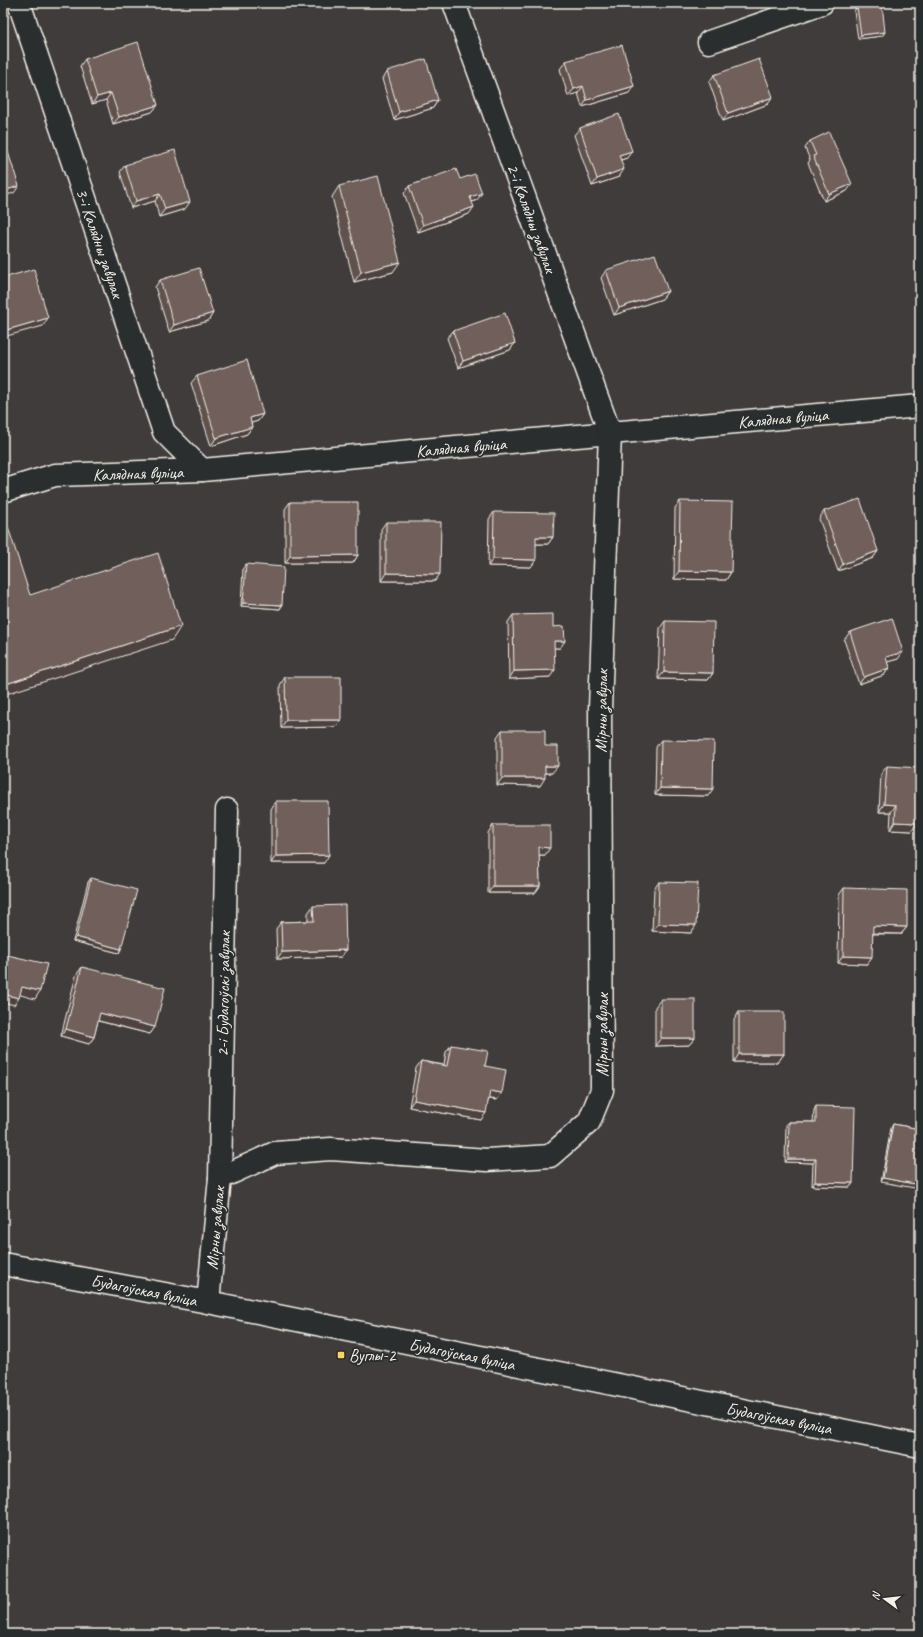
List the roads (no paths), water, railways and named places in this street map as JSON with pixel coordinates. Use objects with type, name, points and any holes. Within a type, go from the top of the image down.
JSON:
[{"type":"street","name":"3-і Калядны завулак","points":[[19,3],[164,432],[202,470]]},
{"type":"street","name":"2-і Калядны завулак","points":[[454,3],[610,433]]},
{"type":"street","points":[[709,42],[822,3]]},
{"type":"street","name":"Калядная вуліца","points":[[3,491],[55,475],[202,470],[920,406]]},
{"type":"street","name":"Мірны завулак","points":[[208,1302],[220,1178],[275,1153],[331,1148],[487,1160],[550,1156],[589,1122],[602,1090],[600,709],[610,433]]},
{"type":"street","name":"2-і Будагоўскі завулак","points":[[220,1178],[227,810]]},
{"type":"street","name":"Будагоўская вуліца","points":[[3,1264],[208,1302],[920,1446]]},
{"type":"place","name":"Вуглы-2","points":[[341,1355]]}]
